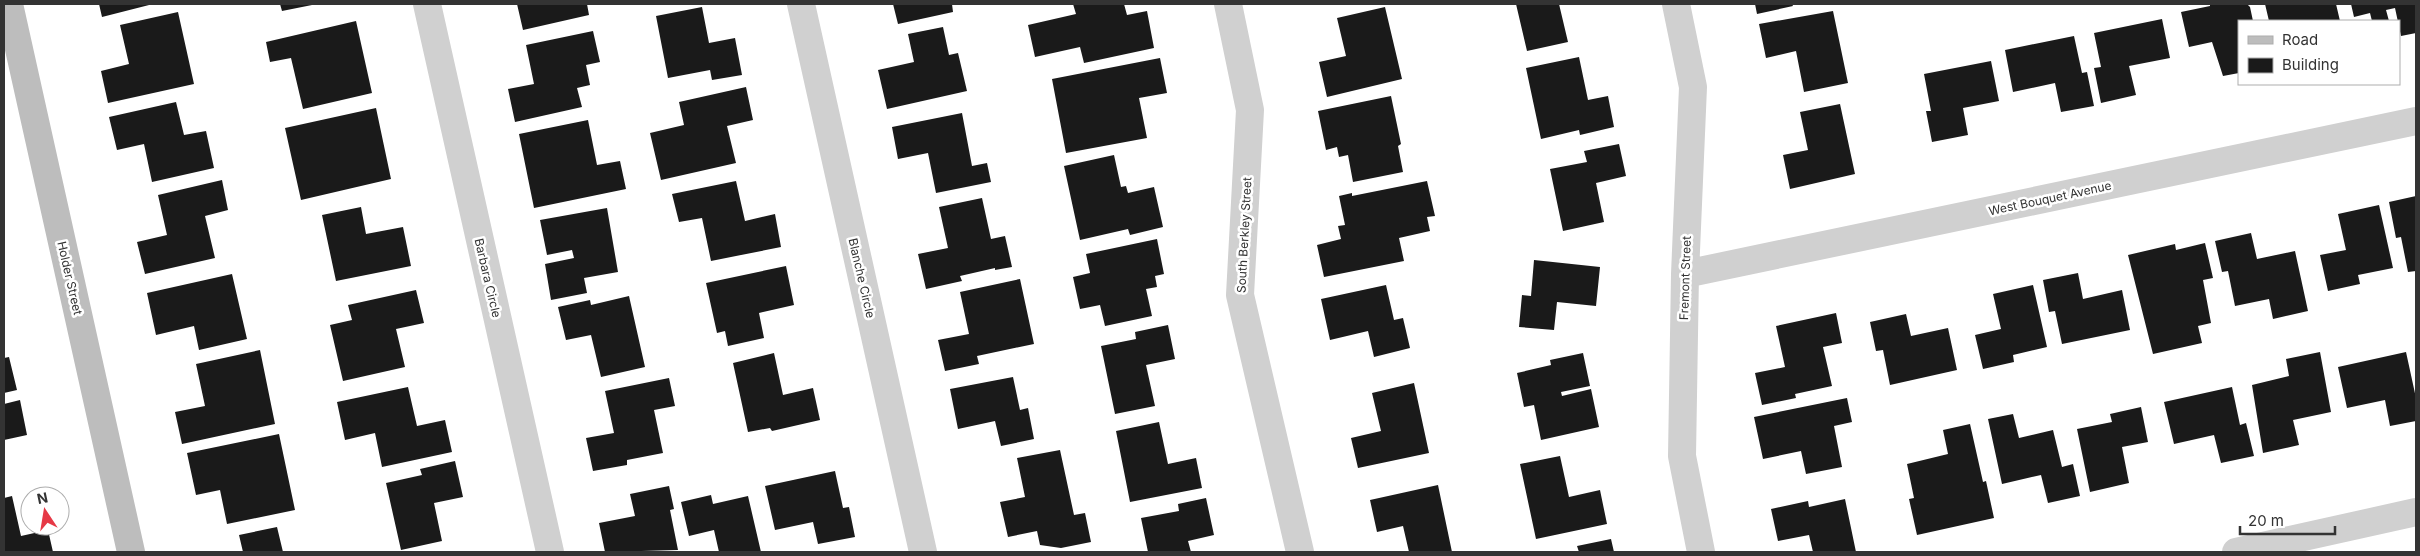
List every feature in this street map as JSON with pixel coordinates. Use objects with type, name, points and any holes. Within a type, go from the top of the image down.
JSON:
[{"type":"street","name":"Holder Street","points":[[9,4],[132,552]]},
{"type":"street","name":"Barbara Circle","points":[[427,4],[550,552]]},
{"type":"street","name":"Blanche Circle","points":[[801,4],[923,552]]},
{"type":"street","name":"South Berkley Street","points":[[1228,4],[1250,110],[1240,295],[1300,552]]},
{"type":"street","name":"Fremont Street","points":[[1676,4],[1693,87],[1684,274],[1682,456],[1701,552]]},
{"type":"street","name":"West Bouquet Avenue","points":[[1684,274],[2416,121]]},
{"type":"street","points":[[2236,552],[2416,512]]},
{"type":"building","points":[[99,4],[153,4],[102,17]]},
{"type":"building","points":[[280,4],[312,4],[312,5],[282,11]]},
{"type":"building","points":[[517,4],[587,4],[589,15],[523,30]]},
{"type":"building","points":[[893,4],[952,4],[953,12],[898,24]]},
{"type":"building","points":[[1073,4],[1124,4],[1127,15],[1147,11],[1154,48],[1084,63],[1080,47],[1035,57],[1028,25],[1076,14]]},
{"type":"building","points":[[1516,4],[1559,4],[1568,42],[1527,51]]},
{"type":"building","points":[[1755,4],[1792,4],[1793,6],[1757,14]]},
{"type":"building","points":[[2210,4],[2247,4],[2250,7],[2253,20],[2238,20],[2238,73],[2223,76],[2212,42],[2189,47],[2181,12],[2210,6]]},
{"type":"building","points":[[2265,4],[2336,4],[2340,20],[2269,20]]},
{"type":"building","points":[[2351,4],[2416,4],[2416,33],[2401,36],[2400,20],[2398,20],[2395,8],[2386,10],[2389,20],[2372,20],[2370,13],[2354,17]]},
{"type":"building","points":[[702,7],[709,43],[735,38],[742,75],[712,80],[710,70],[668,78],[656,16]]},
{"type":"building","points":[[1385,7],[1402,79],[1327,97],[1319,62],[1346,56],[1337,18]]},
{"type":"building","points":[[1833,11],[1848,83],[1804,92],[1796,51],[1766,58],[1759,24]]},
{"type":"building","points":[[178,12],[194,84],[108,103],[101,71],[129,64],[120,25]]},
{"type":"building","points":[[2162,19],[2170,58],[2129,66],[2136,95],[2101,103],[2094,68],[2101,67],[2094,33]]},
{"type":"building","points":[[356,21],[372,93],[303,109],[291,58],[270,62],[266,42]]},
{"type":"building","points":[[943,27],[949,55],[958,53],[967,91],[887,109],[878,70],[914,62],[908,34]]},
{"type":"building","points":[[593,31],[600,62],[586,65],[590,85],[577,88],[582,107],[515,122],[508,89],[534,84],[526,45]]},
{"type":"building","points":[[2074,36],[2082,73],[2087,72],[2094,106],[2061,112],[2055,83],[2013,92],[2005,50]]},
{"type":"building","points":[[1579,57],[1588,100],[1608,96],[1614,127],[1580,135],[1579,130],[1541,139],[1526,68]]},
{"type":"building","points":[[1160,58],[1167,93],[1139,98],[1147,138],[1066,153],[1052,79]]},
{"type":"building","points":[[1991,61],[1999,101],[1963,108],[1968,135],[1932,142],[1926,111],[1931,111],[1924,74]]},
{"type":"building","points":[[746,87],[753,120],[727,126],[736,163],[661,180],[650,133],[684,125],[679,102]]},
{"type":"building","points":[[1391,96],[1401,144],[1398,146],[1403,172],[1353,182],[1348,155],[1339,157],[1337,147],[1326,150],[1318,111]]},
{"type":"building","points":[[176,102],[184,135],[206,131],[214,168],[152,182],[144,144],[117,150],[109,117]]},
{"type":"building","points":[[1840,104],[1855,174],[1790,189],[1783,155],[1808,150],[1800,112]]},
{"type":"building","points":[[376,108],[391,179],[301,200],[285,128]]},
{"type":"building","points":[[962,113],[972,166],[987,163],[991,182],[936,193],[928,153],[898,159],[892,127]]},
{"type":"building","points":[[588,120],[597,165],[620,161],[626,189],[534,208],[519,134]]},
{"type":"building","points":[[1619,144],[1626,176],[1596,183],[1604,222],[1563,231],[1550,169],[1587,162],[1584,151]]},
{"type":"building","points":[[1114,155],[1121,187],[1126,186],[1128,193],[1154,187],[1163,227],[1130,235],[1128,229],[1080,240],[1064,166]]},
{"type":"building","points":[[222,180],[228,210],[205,216],[215,258],[145,274],[137,242],[167,235],[158,195]]},
{"type":"building","points":[[736,181],[745,221],[775,214],[781,247],[711,261],[702,218],[679,222],[672,194]]},
{"type":"building","points":[[1427,181],[1435,216],[1427,217],[1430,231],[1399,238],[1404,261],[1324,277],[1317,245],[1341,239],[1338,226],[1345,225],[1339,196],[1352,193],[1352,196]]},
{"type":"building","points":[[2416,196],[2416,271],[2408,272],[2401,237],[2396,238],[2389,202]]},
{"type":"building","points":[[982,198],[991,239],[1005,236],[1012,267],[995,270],[995,268],[960,276],[962,281],[926,289],[918,254],[948,248],[939,207]]},
{"type":"building","points":[[2379,205],[2393,268],[2358,275],[2360,284],[2328,291],[2320,255],[2346,250],[2338,214]]},
{"type":"building","points":[[361,207],[366,234],[403,227],[411,266],[336,281],[322,215]]},
{"type":"building","points":[[607,208],[618,272],[584,278],[587,293],[551,300],[545,264],[574,258],[572,250],[547,255],[540,220]]},
{"type":"building","points":[[2251,233],[2257,259],[2295,251],[2308,311],[2273,319],[2269,299],[2235,306],[2228,271],[2222,272],[2215,241]]},
{"type":"building","points":[[1157,239],[1164,274],[1155,276],[1157,287],[1146,289],[1152,316],[1105,326],[1100,305],[1080,309],[1073,277],[1090,273],[1086,254]]},
{"type":"building","points":[[2205,243],[2213,278],[2203,280],[2211,323],[2198,326],[2202,343],[2153,354],[2128,255],[2175,244],[2176,250]]},
{"type":"building","points":[[1534,260],[1600,267],[1596,306],[1557,302],[1554,330],[1519,327],[1522,295],[1531,296]]},
{"type":"building","points":[[786,266],[794,305],[759,313],[764,338],[728,346],[725,331],[717,333],[706,283]]},
{"type":"building","points":[[2078,273],[2083,299],[2122,290],[2130,330],[2062,344],[2055,311],[2049,312],[2043,280]]},
{"type":"building","points":[[232,274],[247,339],[199,350],[194,326],[156,335],[147,293]]},
{"type":"building","points":[[1020,279],[1034,344],[977,356],[979,364],[945,371],[938,340],[969,334],[960,292]]},
{"type":"building","points":[[1386,285],[1394,320],[1403,318],[1410,348],[1374,357],[1368,331],[1330,340],[1321,299]]},
{"type":"building","points":[[2033,285],[2047,347],[2013,355],[2014,362],[1983,369],[1975,335],[2001,329],[1993,294]]},
{"type":"building","points":[[416,290],[424,323],[396,329],[405,367],[343,381],[330,325],[352,320],[348,305]]},
{"type":"building","points":[[629,296],[645,367],[601,377],[591,335],[566,340],[558,307],[590,300],[591,305]]},
{"type":"building","points":[[1836,313],[1842,343],[1823,347],[1832,386],[1795,394],[1796,398],[1762,405],[1755,373],[1785,367],[1776,326]]},
{"type":"building","points":[[1906,314],[1911,336],[1948,328],[1957,370],[1890,385],[1883,350],[1876,351],[1870,322]]},
{"type":"building","points":[[1168,325],[1175,359],[1146,365],[1155,406],[1115,414],[1101,346],[1136,339],[1135,332]]},
{"type":"building","points":[[260,350],[275,424],[182,444],[175,412],[205,406],[196,364]]},
{"type":"building","points":[[2320,352],[2331,412],[2293,420],[2299,445],[2263,453],[2252,385],[2289,376],[2286,359]]},
{"type":"building","points":[[2406,352],[2416,398],[2416,421],[2390,426],[2385,400],[2347,408],[2338,367]]},
{"type":"building","points":[[774,353],[783,395],[813,388],[820,420],[772,431],[770,428],[748,432],[733,363]]},
{"type":"building","points":[[1583,353],[1590,386],[1561,392],[1562,396],[1591,389],[1599,427],[1541,440],[1534,405],[1524,407],[1517,373],[1551,365],[1550,360]]},
{"type":"building","points":[[9,357],[17,390],[4,393],[4,358]]},
{"type":"building","points":[[1013,377],[1020,410],[1028,408],[1034,439],[1001,446],[995,421],[958,429],[950,389]]},
{"type":"building","points":[[669,378],[675,406],[654,410],[663,453],[627,460],[627,465],[593,471],[586,438],[614,433],[605,391]]},
{"type":"building","points":[[1414,383],[1429,453],[1358,468],[1351,438],[1381,431],[1372,393]]},
{"type":"building","points":[[408,387],[417,426],[445,420],[452,452],[382,467],[375,433],[345,440],[337,402]]},
{"type":"building","points":[[2232,387],[2240,425],[2246,423],[2254,456],[2221,463],[2214,435],[2174,444],[2164,402]]},
{"type":"building","points":[[1847,398],[1852,422],[1834,426],[1842,467],[1806,474],[1801,451],[1763,459],[1754,417]]},
{"type":"building","points":[[20,400],[27,435],[4,440],[4,404]]},
{"type":"building","points":[[2141,407],[2148,442],[2122,447],[2129,483],[2090,492],[2077,429],[2112,422],[2110,414]]},
{"type":"building","points":[[2013,414],[2019,438],[2053,430],[2062,467],[2073,464],[2080,496],[2048,503],[2041,475],[2002,484],[1988,419]]},
{"type":"building","points":[[1159,422],[1168,464],[1196,458],[1202,488],[1130,502],[1116,431]]},
{"type":"building","points":[[1970,424],[1983,482],[1986,481],[1994,518],[1917,535],[1909,499],[1914,498],[1907,464],[1948,454],[1943,430]]},
{"type":"building","points":[[279,434],[295,510],[227,524],[220,490],[196,495],[187,453]]},
{"type":"building","points":[[1060,450],[1074,515],[1085,513],[1091,542],[1061,548],[1040,545],[1037,531],[1008,537],[1000,502],[1025,497],[1017,458]]},
{"type":"building","points":[[1560,456],[1569,497],[1600,490],[1607,524],[1536,539],[1520,464]]},
{"type":"building","points":[[455,461],[463,497],[434,503],[442,541],[401,550],[386,483],[422,475],[420,469]]},
{"type":"building","points":[[835,471],[843,508],[849,507],[855,537],[818,544],[813,522],[775,530],[765,486]]},
{"type":"building","points":[[1438,485],[1452,552],[1409,552],[1403,526],[1377,532],[1370,500]]},
{"type":"building","points":[[669,486],[674,509],[670,510],[678,550],[605,552],[599,523],[635,516],[630,494]]},
{"type":"building","points":[[711,495],[713,504],[748,496],[761,552],[719,552],[714,530],[689,536],[681,502]]},
{"type":"building","points":[[12,496],[20,536],[49,536],[53,552],[4,552],[4,498]]},
{"type":"building","points":[[1206,498],[1214,535],[1188,541],[1191,552],[1148,552],[1141,518],[1179,511],[1178,504]]},
{"type":"building","points":[[1845,499],[1856,552],[1813,552],[1809,535],[1778,541],[1771,509],[1808,501],[1809,507]]},
{"type":"building","points":[[277,527],[283,552],[243,552],[239,535]]},
{"type":"building","points":[[1611,539],[1614,552],[1579,552],[1577,546]]}]
